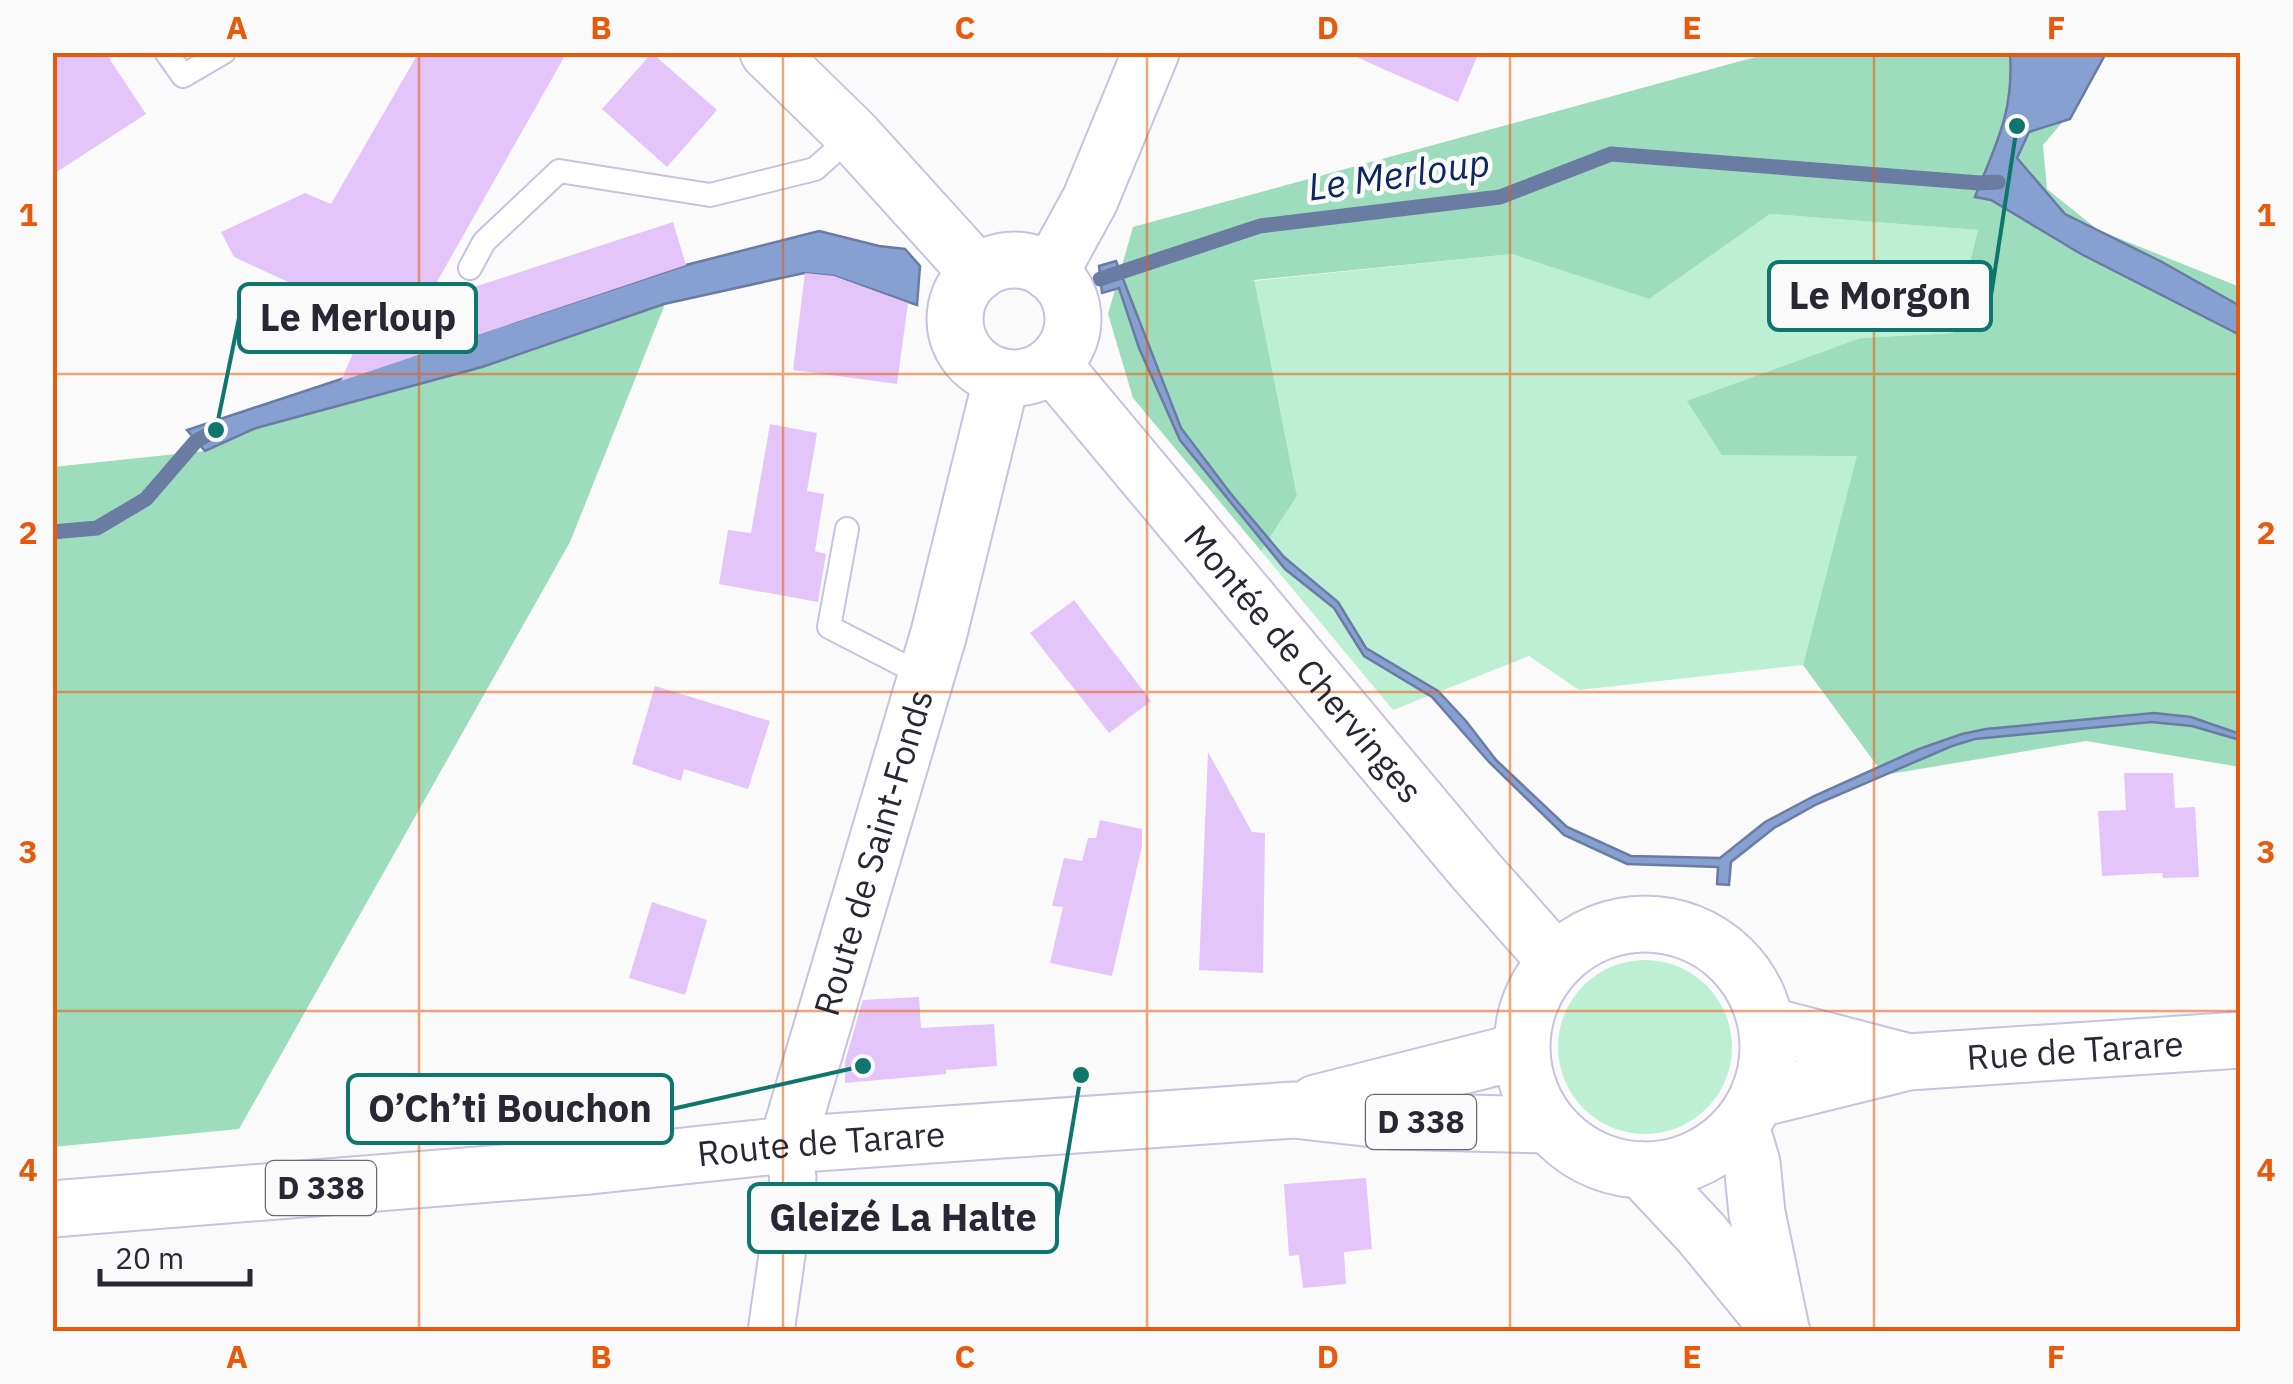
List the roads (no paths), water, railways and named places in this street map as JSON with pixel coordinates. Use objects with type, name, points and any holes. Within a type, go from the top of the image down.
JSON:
[{"type":"main road","points":[[768,52],[853,135],[978,273]]},
{"type":"main road","points":[[1050,273],[1090,200],[1151,52]]},
{"type":"main road","points":[[1002,261],[1022,261],[1050,273],[1067,293],[1073,311],[1069,340],[1027,371],[979,367],[965,353],[956,334],[959,296],[978,273],[1002,261]]},
{"type":"main road","name":"Route de Saint-Fonds","points":[[788,1145],[926,677],[1027,371]]},
{"type":"main road","name":"Montée de Chervinges","points":[[1027,371],[1556,961]]},
{"type":"main road","points":[[1636,923],[1678,928],[1729,956],[1754,987],[1767,1025],[1768,1064],[1749,1112],[1710,1153],[1673,1168],[1642,1170],[1606,1164],[1574,1148],[1549,1125],[1535,1103],[1521,1051],[1530,1001],[1556,961],[1601,931],[1636,923]]},
{"type":"main road","name":"Rue de Tarare","points":[[1767,1025],[1908,1062]]},
{"type":"main road","name":"Rue de Tarare","points":[[1749,1112],[1908,1062],[2240,1040]]},
{"type":"main road","name":"Route de Tarare","points":[[1294,1110],[1521,1051]]},
{"type":"main road","name":"Route de Tarare","points":[[52,1208],[570,1168],[788,1145],[1294,1110],[1391,1121],[1549,1125]]},
{"type":"main road","points":[[1749,1112],[1757,1213],[1782,1332]]},
{"type":"main road","points":[[1642,1170],[1701,1233],[1782,1332]]},
{"type":"street","name":"Route de Saint-Fonds","points":[[770,1332],[792,1178],[788,1145]]},
{"type":"lane","points":[[166,52],[183,76],[224,52]]},
{"type":"lane","points":[[470,268],[484,242],[559,171],[710,196],[815,169],[853,135]]},
{"type":"lane","points":[[847,528],[828,627],[926,677]]},
{"type":"water","points":[[2010,53],[2106,53],[2070,119],[2029,132],[2017,158],[2065,214],[2240,306],[2240,335],[2081,254],[1991,200],[1975,197],[2006,111]]},
{"type":"water","points":[[819,231],[905,249],[920,266],[917,305],[834,276],[804,273],[664,304],[482,367],[256,428],[205,451],[187,430],[686,265]]},
{"type":"water","points":[[1116,261],[1181,428],[1284,557],[1338,602],[1366,648],[1438,691],[1496,760],[1567,827],[1631,856],[1720,858],[1765,822],[1814,796],[1919,749],[1986,729],[2154,713],[2191,717],[2240,734],[2240,740],[2192,726],[2151,722],[1975,739],[1817,804],[1774,828],[1731,862],[1729,885],[1717,884],[1718,867],[1627,864],[1564,835],[1489,762],[1432,697],[1364,656],[1334,608],[1285,569],[1180,440],[1139,348],[1119,288],[1102,293],[1099,266]]},
{"type":"waterway","name":"Le Merloup","points":[[1100,279],[1260,226],[1500,197],[1611,154],[1998,182]]},
{"type":"waterway","name":"Le Merloup","points":[[52,532],[97,528],[146,499],[196,441],[211,433]]},
{"type":"place","name":"Le Morgon","points":[[2017,126]]},
{"type":"place","name":"Le Merloup","points":[[216,430]]},
{"type":"place","name":"O’Ch’ti Bouchon","points":[[863,1066]]},
{"type":"place","name":"Gleizé La Halte","points":[[1081,1075]]}]
